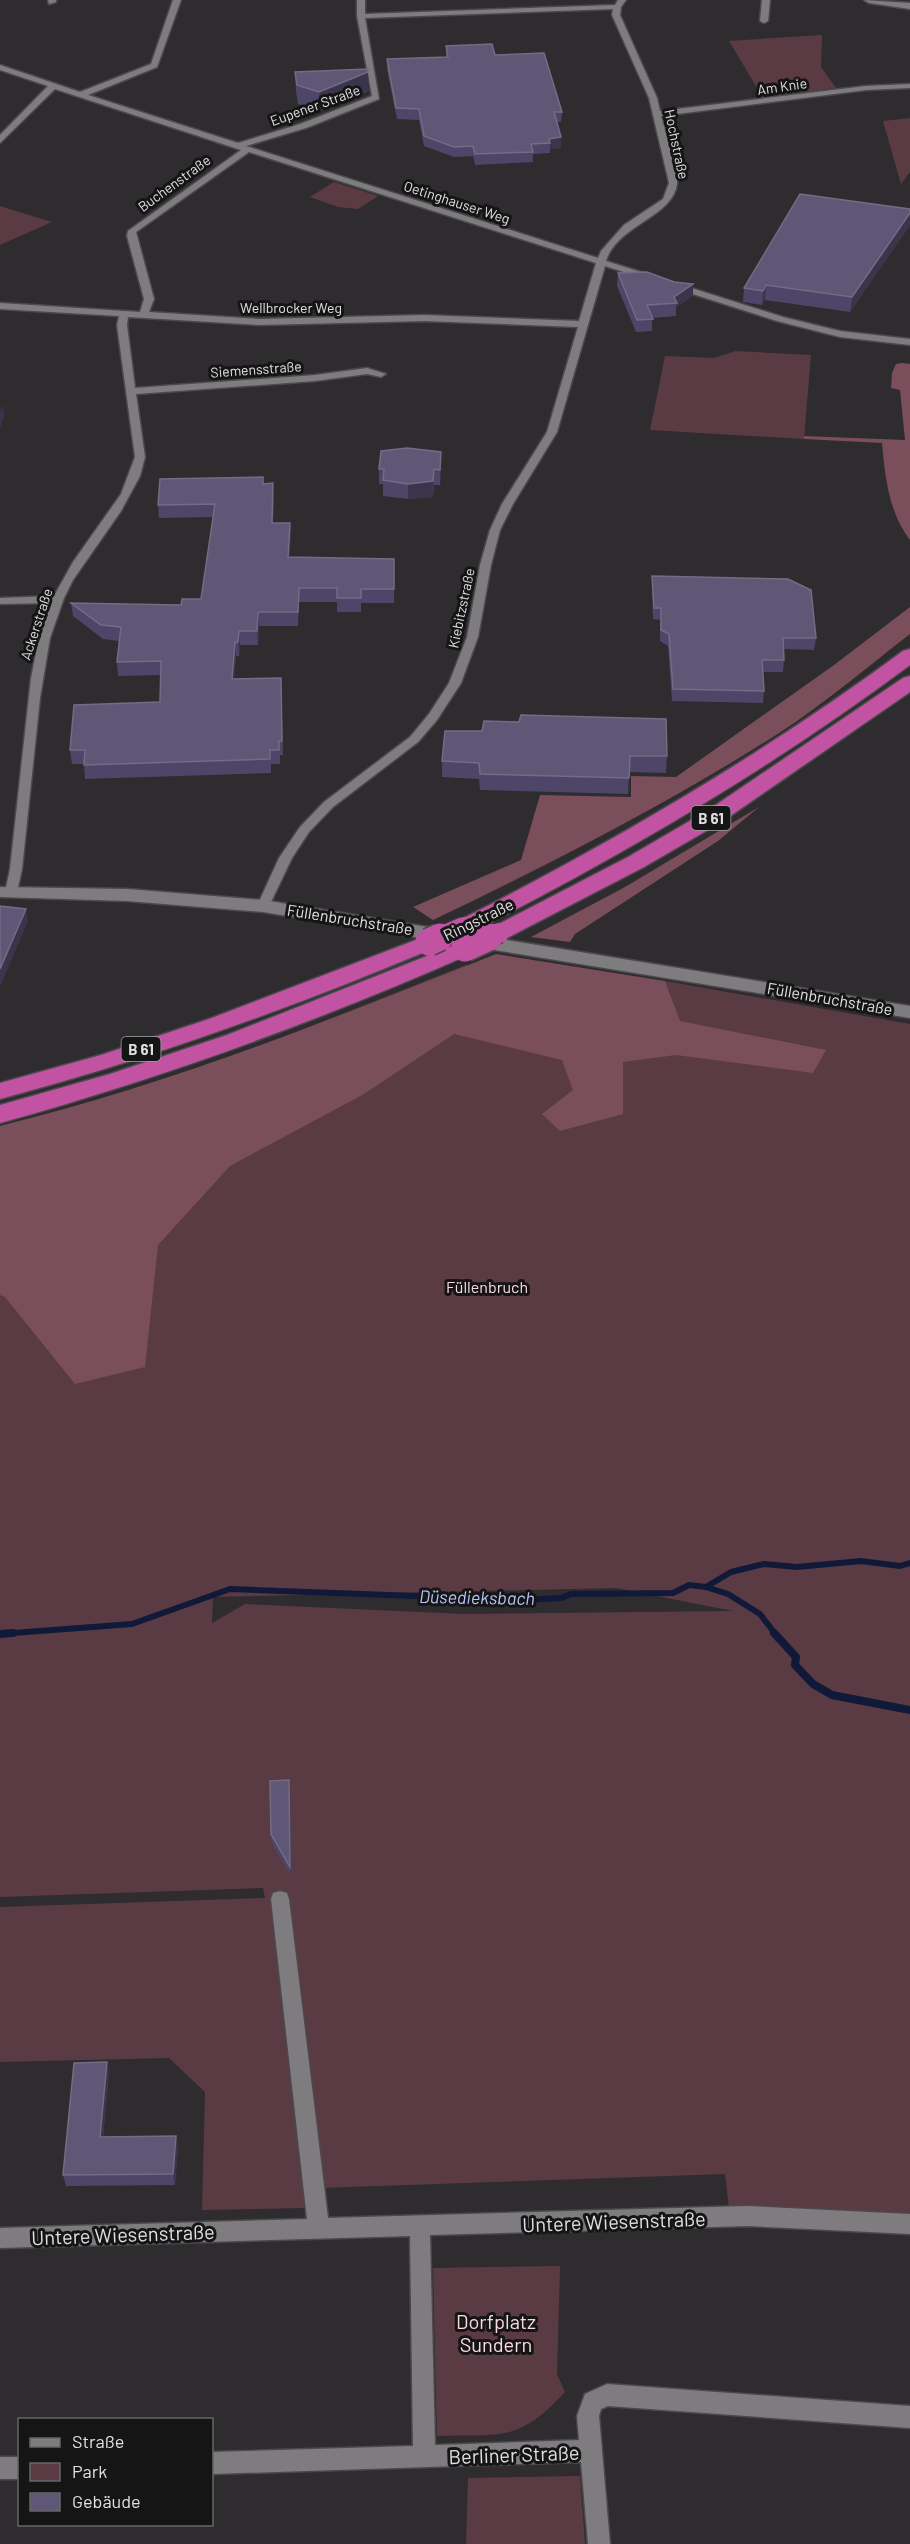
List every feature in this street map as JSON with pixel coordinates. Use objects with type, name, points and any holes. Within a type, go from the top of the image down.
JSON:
[{"type":"highway","name":"Ringstraße","points":[[0,1114],[182,1061],[290,1023],[465,938],[553,882],[712,793],[801,735],[910,655]]},
{"type":"highway","name":"Ringstraße","points":[[0,1090],[180,1037],[357,973],[429,942],[499,933],[594,884],[713,817],[807,756],[910,682]]},
{"type":"street","points":[[80,95],[154,65],[177,0]]},
{"type":"street","name":"Eupener Straße","points":[[237,146],[303,126],[376,97],[361,16],[361,0]]},
{"type":"street","points":[[764,21],[766,0]]},
{"type":"street","points":[[869,0],[910,6]]},
{"type":"street","points":[[361,16],[622,2]]},
{"type":"street","name":"Hochstraße","points":[[600,262],[612,240],[627,227],[661,206],[671,193],[673,183],[657,114],[616,15],[622,2]]},
{"type":"street","name":"Oetinghauser Weg","points":[[0,67],[248,150],[806,326],[840,334],[910,342]]},
{"type":"street","points":[[0,140],[53,86]]},
{"type":"street","name":"Am Knie","points":[[657,114],[866,88],[910,86]]},
{"type":"street","name":"Buchenstraße","points":[[143,316],[149,299],[131,236],[132,231],[248,150]]},
{"type":"street","name":"Kiebitzstraße","points":[[263,906],[278,867],[295,841],[315,818],[343,794],[384,766],[420,733],[453,686],[467,653],[496,528],[508,502],[542,453],[552,432],[600,262]]},
{"type":"street","name":"Wellbrocker Weg","points":[[0,306],[259,322],[424,318],[582,324]]},
{"type":"street","name":"Ackerstraße","points":[[5,892],[16,869],[36,678],[42,646],[58,599],[81,557],[135,479],[140,457],[122,325],[124,315]]},
{"type":"street","name":"Siemensstraße","points":[[131,391],[315,378],[367,371],[381,374]]},
{"type":"street","points":[[0,601],[58,599]]},
{"type":"street","name":"Füllenbruchstraße","points":[[5,892],[127,895],[263,906],[910,1012]]},
{"type":"street","points":[[280,1899],[319,2230]]},
{"type":"street","name":"Untere Wiesenstraße","points":[[0,2238],[420,2228],[748,2216],[910,2224]]},
{"type":"street","points":[[420,2228],[424,2457]]},
{"type":"street","name":"Berliner Straße","points":[[213,2463],[591,2451],[588,2416],[593,2402],[607,2395],[910,2417]]},
{"type":"street","points":[[591,2451],[599,2544]]},
{"type":"street","points":[[0,2468],[18,2468]]},
{"type":"green space","points":[[822,35],[821,67],[836,88],[763,98],[729,41]]},
{"type":"green space","points":[[910,118],[910,172],[901,184],[883,121]]},
{"type":"green space","points":[[334,182],[378,196],[358,209],[338,207],[310,197]]},
{"type":"green space","points":[[0,206],[52,222],[0,245]]},
{"type":"green space","points":[[736,351],[811,355],[804,439],[650,430],[665,356],[714,358]]},
{"type":"green space","name":"Füllenbruch","points":[[466,965],[679,1021],[665,981],[910,1024],[910,2219],[729,2208],[725,2174],[320,2188],[304,2208],[202,2210],[205,2092],[169,2058],[0,2062],[0,1907],[265,1898],[263,1888],[0,1897],[0,1126],[108,1097],[235,1056]],"holes":[[[616,1588],[733,1611],[463,1614],[245,1604],[212,1623],[213,1597]]]},
{"type":"green space","name":"Dorfplatz Sundern","points":[[560,2266],[557,2374],[565,2392],[549,2408],[521,2428],[494,2435],[437,2436],[433,2268]]},
{"type":"green space","points":[[580,2476],[585,2544],[466,2544],[468,2478]]},
{"type":"shaded area","points":[[896,364],[910,364],[910,540],[893,506],[882,443],[804,439],[804,436],[905,440],[900,390],[891,388],[892,373]]},
{"type":"shaded area","points":[[910,607],[910,634],[811,711],[734,761],[607,833],[433,920],[413,907],[521,860],[540,795],[631,797],[631,776],[676,777],[834,665]]},
{"type":"shaded area","points":[[759,807],[718,841],[575,934],[570,942],[531,937],[625,887]]},
{"type":"shaded area","points":[[496,954],[665,981],[680,1021],[826,1050],[813,1073],[676,1055],[623,1062],[623,1114],[560,1131],[542,1114],[573,1090],[562,1060],[454,1034],[364,1094],[230,1166],[158,1245],[145,1367],[75,1384],[5,1297],[0,1295],[0,1126],[126,1091],[251,1049]]},
{"type":"building","points":[[492,44],[495,55],[544,53],[562,112],[554,112],[561,137],[549,139],[550,143],[531,144],[533,152],[475,154],[473,146],[454,147],[424,136],[419,109],[396,108],[387,59],[448,57],[446,46]]},
{"type":"building","points":[[368,69],[368,72],[319,92],[297,85],[295,72]]},
{"type":"building","points":[[800,194],[910,209],[910,213],[852,297],[766,285],[763,291],[744,288]]},
{"type":"building","points":[[647,272],[674,282],[693,284],[674,297],[677,303],[647,305],[653,319],[637,320],[618,273]]},
{"type":"building","points":[[407,448],[441,452],[440,470],[434,469],[433,481],[408,484],[383,480],[384,469],[379,469],[381,451]]},
{"type":"building","points":[[263,477],[263,484],[273,483],[272,523],[290,523],[288,557],[394,559],[394,589],[361,589],[361,598],[337,598],[337,588],[299,588],[298,612],[258,612],[257,631],[239,631],[238,642],[235,642],[232,679],[281,678],[282,741],[279,741],[279,750],[270,750],[270,759],[84,765],[85,750],[70,750],[74,705],[160,702],[161,661],[117,662],[121,627],[101,625],[71,603],[181,605],[182,599],[201,599],[215,504],[158,505],[160,479]]},
{"type":"building","points":[[652,576],[788,579],[811,590],[816,638],[783,638],[784,660],[762,660],[764,691],[673,689],[669,634],[661,630],[661,608],[654,608]]},
{"type":"building","points":[[521,715],[666,719],[667,756],[630,756],[629,778],[480,774],[479,763],[442,761],[445,731],[482,731],[484,721],[519,722]]},
{"type":"building","points":[[0,906],[26,909],[0,969]]},
{"type":"building","points":[[289,1780],[290,1867],[271,1834],[270,1781]]},
{"type":"building","points":[[107,2062],[100,2137],[176,2136],[173,2174],[63,2175],[74,2063]]},
{"type":"waterway","points":[[706,1587],[731,1572],[764,1564],[797,1567],[861,1561],[900,1566],[910,1563]]},
{"type":"waterway","name":"Düsedieksbach","points":[[13,1633],[0,1634],[132,1624],[230,1589],[522,1600],[561,1598],[571,1594],[673,1593],[689,1585],[706,1587]]},
{"type":"waterway","name":"Düsedieksbach","points":[[706,1587],[728,1594],[760,1614],[776,1635]]},
{"type":"waterway","name":"Düsedieksbach","points":[[774,1633],[796,1657],[795,1665],[813,1684],[832,1695],[910,1710]]}]
